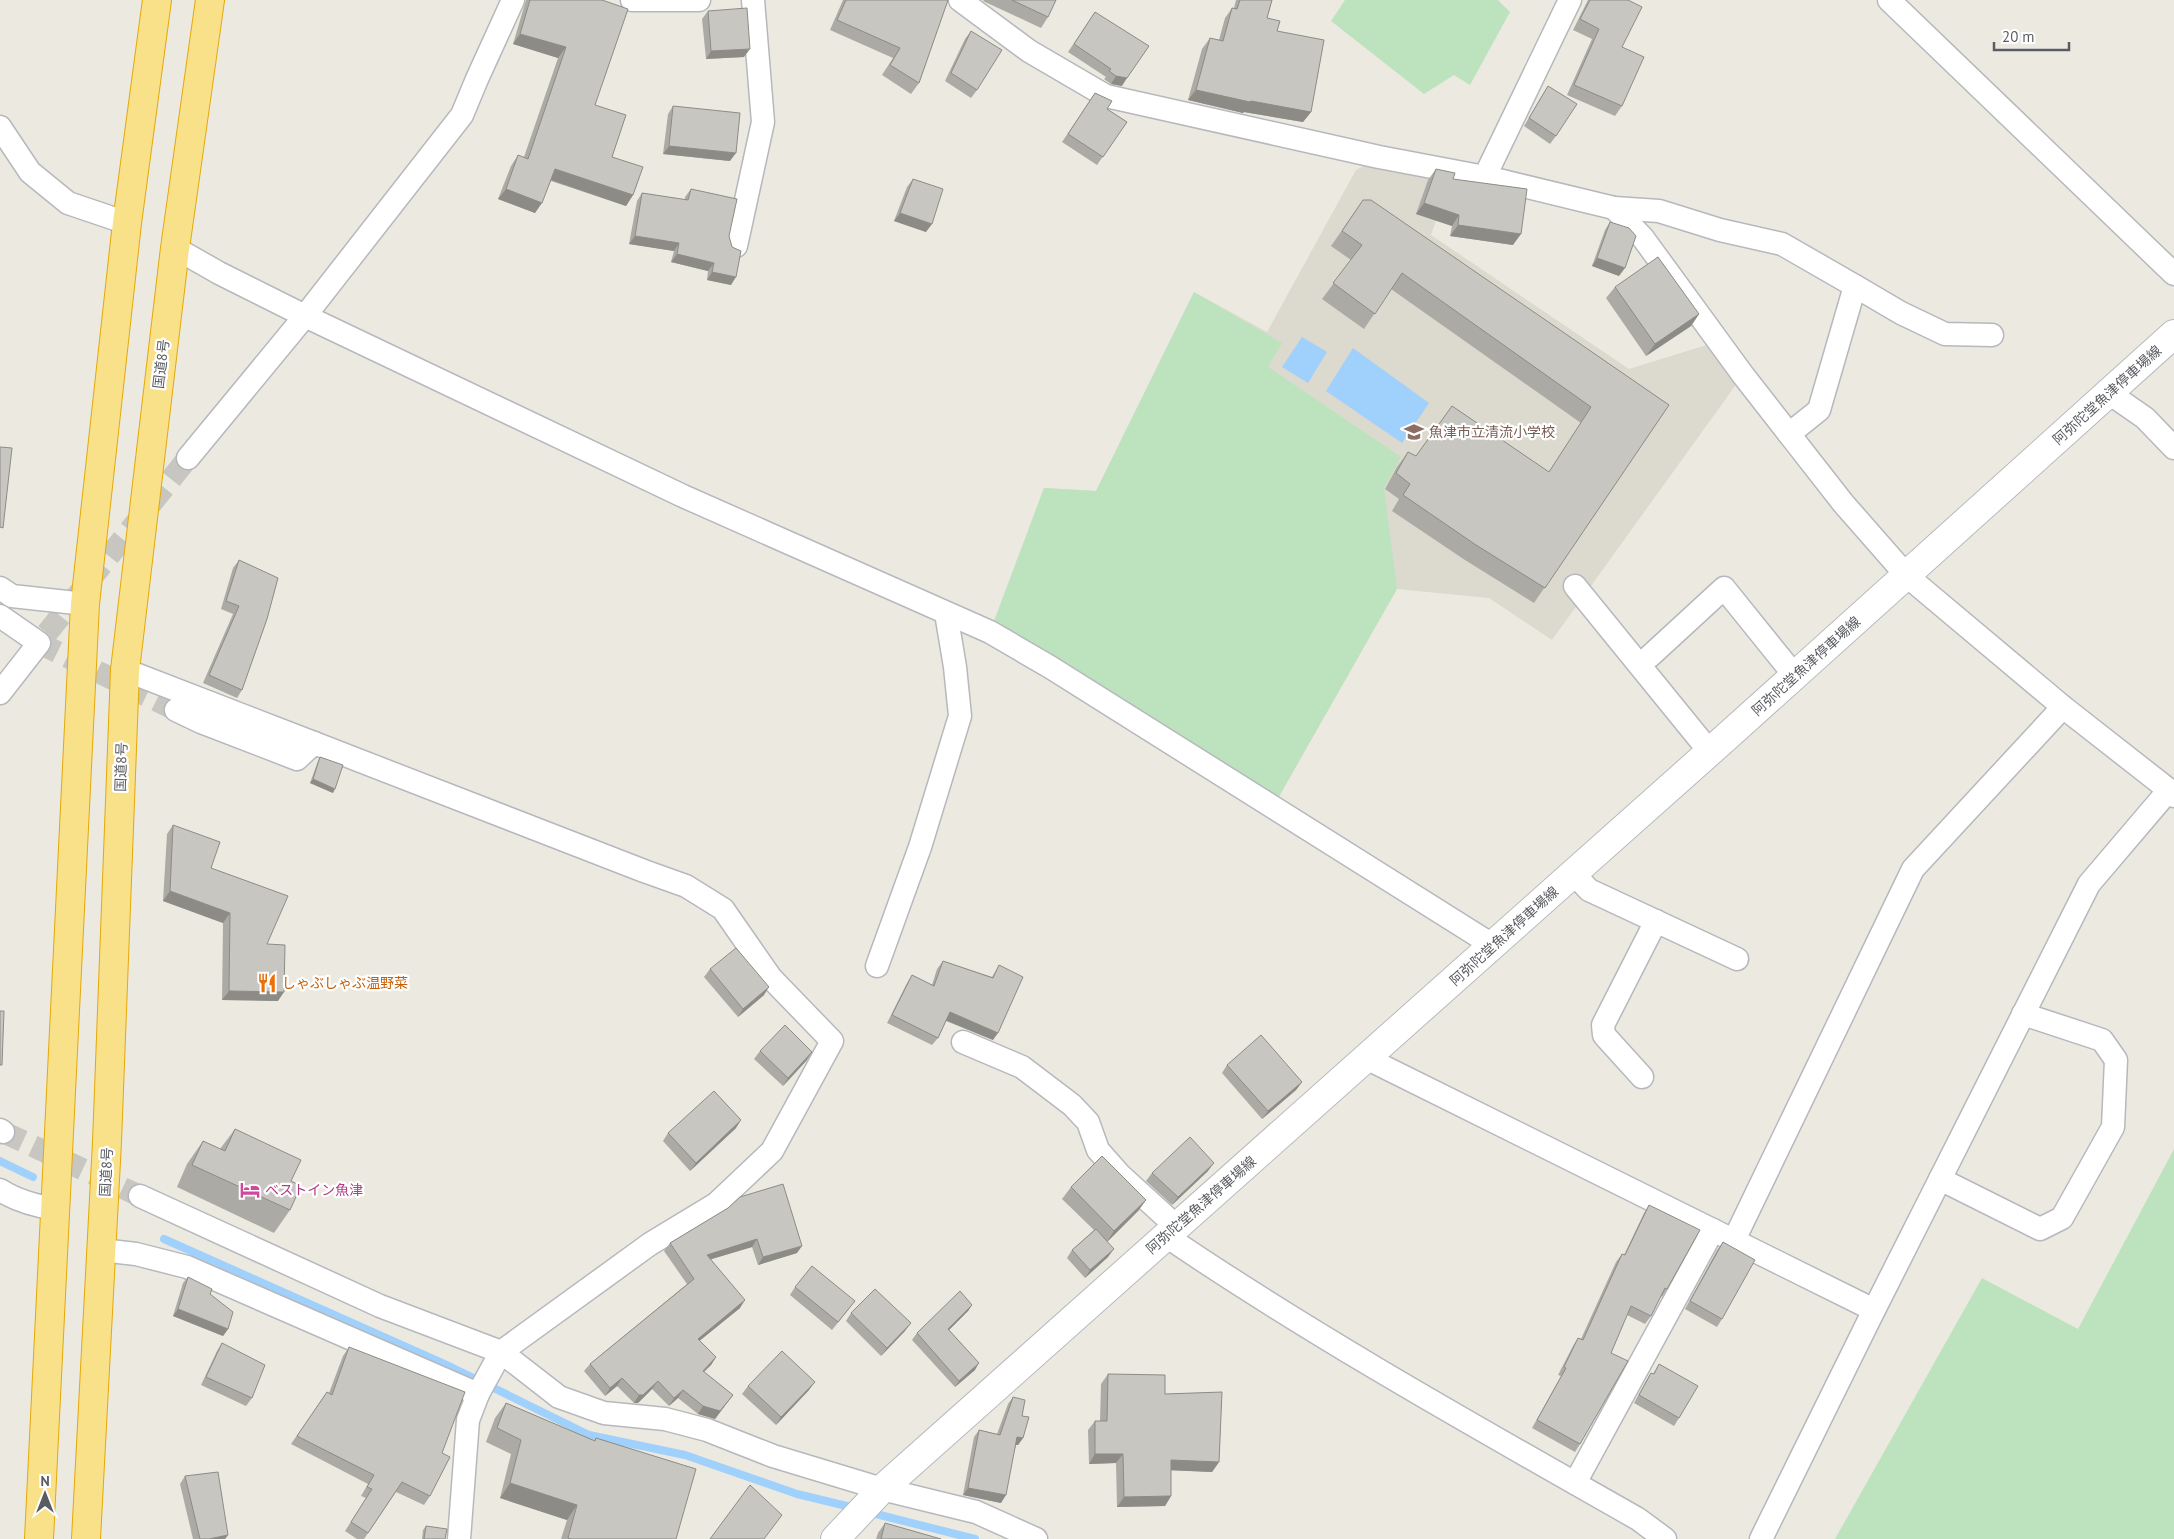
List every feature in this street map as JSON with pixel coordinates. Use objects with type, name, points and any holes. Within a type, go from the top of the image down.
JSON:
[{"type":"highway","points":[[39,1539],[85,604],[127,223],[157,0]]},
{"type":"highway","name":"国道8号","points":[[86,1539],[108,1142],[125,670],[175,248],[210,0]]},
{"type":"main road","name":"阿弥陀堂魚津停車場線","points":[[835,1539],[882,1489],[1171,1231],[1368,1059],[2174,334]]},
{"type":"street","points":[[188,458],[305,316],[462,115],[513,0]]},
{"type":"street","points":[[632,0],[699,0]]},
{"type":"street","points":[[736,246],[763,122],[753,0]]},
{"type":"street","points":[[960,0],[1029,51],[1106,96],[1379,157],[1490,178],[1614,208],[1659,211],[1720,230],[1782,244],[1900,312],[1945,334],[1992,335]]},
{"type":"street","points":[[1490,178],[1489,168],[1570,0]]},
{"type":"street","points":[[1890,0],[2174,274]]},
{"type":"street","points":[[0,127],[30,172],[68,203],[127,223]]},
{"type":"street","points":[[1614,208],[1643,238],[1743,375],[1789,434],[1843,502],[1907,576],[2063,707],[2171,793],[2088,884],[1761,1539]]},
{"type":"street","points":[[175,248],[219,273],[305,316],[683,496],[990,632],[1050,667],[1494,946]]},
{"type":"street","points":[[1789,434],[1818,410],[1855,286]]},
{"type":"street","points":[[2109,393],[2145,418],[2174,448]]},
{"type":"street","points":[[1575,586],[1710,752]]},
{"type":"street","points":[[0,588],[12,596],[85,604]]},
{"type":"street","points":[[1649,657],[1724,588],[1795,676]]},
{"type":"street","points":[[877,966],[920,847],[960,716],[955,667],[946,613]]},
{"type":"street","points":[[0,616],[39,643],[0,693]]},
{"type":"street","points":[[125,670],[644,872],[686,886],[723,909],[771,978],[832,1041],[772,1151],[716,1204],[650,1244],[501,1352],[478,1394],[468,1420],[459,1539]]},
{"type":"street","points":[[1734,1240],[1913,869],[2063,707]]},
{"type":"street","points":[[176,710],[297,759],[314,743]]},
{"type":"street","points":[[1574,874],[1589,890],[1737,959]]},
{"type":"street","points":[[1642,1077],[1604,1035],[1603,1025],[1656,921]]},
{"type":"street","points":[[1940,1179],[2040,1229],[2062,1218],[2113,1127],[2116,1060],[2102,1040],[2023,1014]]},
{"type":"street","points":[[963,1042],[1022,1067],[1072,1105],[1088,1122],[1098,1150],[1171,1231],[1234,1282],[1331,1342],[1638,1519],[1666,1539]]},
{"type":"street","points":[[1368,1059],[1874,1310]]},
{"type":"street","points":[[0,1190],[12,1198],[56,1209]]},
{"type":"street","points":[[140,1196],[380,1306],[501,1352],[559,1397],[604,1414],[665,1419],[707,1430],[773,1456],[882,1489],[976,1512],[1036,1539]]},
{"type":"street","points":[[1575,1483],[1713,1230]]},
{"type":"street","points":[[102,1250],[136,1254],[188,1267],[478,1394]]},
{"type":"shaded area","name":"魚津市立清流小学校","points":[[1365,165],[1450,181],[1431,235],[1629,369],[1713,343],[1743,375],[1552,640],[1489,598],[1397,589],[1273,807],[990,632],[1044,488],[1096,491],[1194,292],[1267,332],[1356,170]]},
{"type":"green space","points":[[1345,0],[1498,0],[1510,12],[1470,85],[1454,75],[1424,94],[1331,21]]},
{"type":"green space","points":[[1194,292],[1282,343],[1268,367],[1401,457],[1384,488],[1397,589],[1273,807],[990,632],[1044,488],[1096,491]]},
{"type":"green space","points":[[2174,1149],[2174,1539],[1835,1539],[1982,1278],[2078,1329]]},
{"type":"water","points":[[1302,337],[1327,352],[1308,383],[1282,367]]},
{"type":"water","points":[[1353,348],[1429,403],[1402,443],[1326,391]]},
{"type":"building","points":[[530,0],[602,0],[628,9],[595,105],[626,115],[612,157],[643,167],[633,195],[555,169],[542,203],[506,189],[518,155],[528,159],[566,47],[520,34]]},
{"type":"building","points":[[846,0],[948,0],[919,83],[890,65],[900,48],[837,20]]},
{"type":"building","points":[[1012,0],[1056,0],[1048,17]]},
{"type":"building","points":[[1240,0],[1272,0],[1267,18],[1280,21],[1277,31],[1324,40],[1311,112],[1250,102],[1196,90],[1210,38],[1223,41],[1232,8],[1237,9]]},
{"type":"building","points":[[1590,0],[1628,0],[1642,7],[1622,47],[1644,57],[1622,106],[1574,85],[1599,29],[1580,19]]},
{"type":"building","points":[[747,8],[750,49],[711,51],[708,11]]},
{"type":"building","points":[[1095,12],[1149,46],[1127,78],[1116,76],[1109,71],[1111,69],[1074,44]]},
{"type":"building","points":[[971,31],[1002,50],[977,90],[951,73]]},
{"type":"building","points":[[1548,86],[1577,104],[1556,136],[1529,118]]},
{"type":"building","points":[[1095,93],[1112,101],[1107,109],[1127,122],[1103,157],[1068,134]]},
{"type":"building","points":[[673,106],[740,113],[736,153],[669,146]]},
{"type":"building","points":[[1436,169],[1455,173],[1453,179],[1527,189],[1521,234],[1458,225],[1459,215],[1424,203]]},
{"type":"building","points":[[913,179],[943,189],[932,224],[900,213]]},
{"type":"building","points":[[691,189],[737,199],[729,236],[732,247],[741,251],[736,277],[712,272],[714,263],[677,254],[679,243],[635,236],[642,193],[688,200]]},
{"type":"building","points":[[1363,200],[1371,200],[1669,405],[1545,588],[1476,545],[1403,495],[1410,484],[1396,473],[1408,452],[1416,456],[1452,406],[1549,472],[1591,407],[1402,273],[1375,314],[1333,283],[1362,245],[1342,231]]},
{"type":"building","points":[[1610,222],[1629,228],[1636,236],[1625,268],[1597,258]]},
{"type":"building","points":[[1658,257],[1699,314],[1655,344],[1615,287]]},
{"type":"building","points":[[0,447],[12,448],[3,528],[0,527]]},
{"type":"building","points":[[239,560],[278,578],[267,619],[242,690],[209,675],[239,606],[226,601]]},
{"type":"building","points":[[320,757],[343,765],[335,789],[313,779]]},
{"type":"building","points":[[173,825],[220,842],[211,868],[288,896],[267,944],[285,945],[284,992],[229,991],[230,913],[170,891]]},
{"type":"building","points":[[736,948],[769,987],[743,1009],[710,969]]},
{"type":"building","points":[[943,961],[993,978],[999,965],[1023,977],[998,1033],[950,1012],[938,1038],[892,1015],[912,975],[934,986]]},
{"type":"building","points":[[0,1011],[4,1011],[2,1065],[0,1065]]},
{"type":"building","points":[[785,1025],[812,1052],[788,1078],[760,1051]]},
{"type":"building","points":[[1261,1035],[1302,1082],[1268,1111],[1227,1065]]},
{"type":"building","points":[[714,1091],[741,1120],[696,1163],[668,1133]]},
{"type":"building","points":[[235,1129],[301,1160],[291,1181],[301,1186],[290,1210],[192,1165],[203,1141],[225,1151]]},
{"type":"building","points":[[1190,1137],[1214,1163],[1178,1197],[1152,1173]]},
{"type":"building","points":[[1102,1156],[1146,1200],[1114,1231],[1071,1187]]},
{"type":"building","points":[[783,1184],[802,1246],[763,1257],[757,1239],[707,1255],[745,1300],[698,1339],[716,1357],[703,1371],[733,1395],[720,1411],[703,1406],[683,1390],[674,1398],[658,1381],[643,1395],[639,1395],[622,1378],[610,1388],[590,1364],[694,1279],[670,1243],[728,1208],[740,1197]]},
{"type":"building","points":[[1649,1205],[1700,1230],[1667,1289],[1665,1288],[1651,1316],[1631,1306],[1611,1353],[1628,1361],[1580,1444],[1537,1420],[1566,1368],[1564,1367],[1578,1338],[1583,1340],[1622,1254],[1625,1255]]},
{"type":"building","points":[[1096,1229],[1114,1249],[1090,1270],[1072,1250]]},
{"type":"building","points":[[1723,1242],[1755,1260],[1722,1319],[1690,1301]]},
{"type":"building","points":[[812,1266],[855,1301],[838,1322],[795,1287]]},
{"type":"building","points":[[188,1277],[212,1289],[210,1294],[233,1312],[228,1329],[178,1309]]},
{"type":"building","points":[[875,1289],[911,1323],[887,1348],[851,1313]]},
{"type":"building","points":[[960,1291],[972,1305],[948,1329],[979,1363],[959,1381],[917,1333]]},
{"type":"building","points":[[222,1343],[265,1365],[252,1398],[206,1377]]},
{"type":"building","points":[[349,1347],[465,1392],[442,1453],[450,1457],[430,1496],[402,1482],[368,1533],[351,1522],[372,1489],[367,1487],[374,1475],[297,1436],[327,1392],[332,1395]]},
{"type":"building","points":[[782,1351],[815,1382],[781,1417],[748,1386]]},
{"type":"building","points":[[1659,1364],[1698,1386],[1679,1418],[1639,1395],[1651,1373],[1654,1374]]},
{"type":"building","points":[[1108,1374],[1165,1375],[1165,1394],[1222,1392],[1219,1462],[1171,1460],[1171,1496],[1124,1497],[1123,1454],[1095,1454],[1095,1421],[1107,1421]]},
{"type":"building","points":[[1013,1397],[1025,1400],[1022,1416],[1029,1417],[1023,1438],[1017,1437],[1006,1495],[968,1488],[979,1430],[1000,1435]]},
{"type":"building","points":[[506,1403],[595,1441],[596,1438],[696,1469],[676,1539],[568,1538],[577,1505],[510,1483],[521,1440],[497,1428]]},
{"type":"building","points":[[218,1472],[228,1535],[200,1539],[185,1476]]},
{"type":"building","points":[[750,1485],[782,1515],[764,1539],[710,1539]]},
{"type":"building","points":[[885,1523],[941,1539],[881,1539]]},
{"type":"building","points":[[426,1526],[447,1529],[445,1539],[424,1539]]},
{"type":"waterway","points":[[0,1161],[33,1177]]},
{"type":"waterway","points":[[164,1239],[451,1367],[589,1435],[685,1455],[797,1494],[855,1508]]},
{"type":"waterway","points":[[868,1512],[975,1539]]},
{"type":"tunnel","points":[[176,710],[39,643],[188,458]]},
{"type":"tunnel","points":[[3,1132],[140,1196]]},
{"type":"place","name":"魚津市立清流小学校","points":[[1414,432]]},
{"type":"place","name":"しゃぶしゃぶ温野菜","points":[[267,983]]},
{"type":"place","name":"ベストイン魚津","points":[[250,1190]]}]
